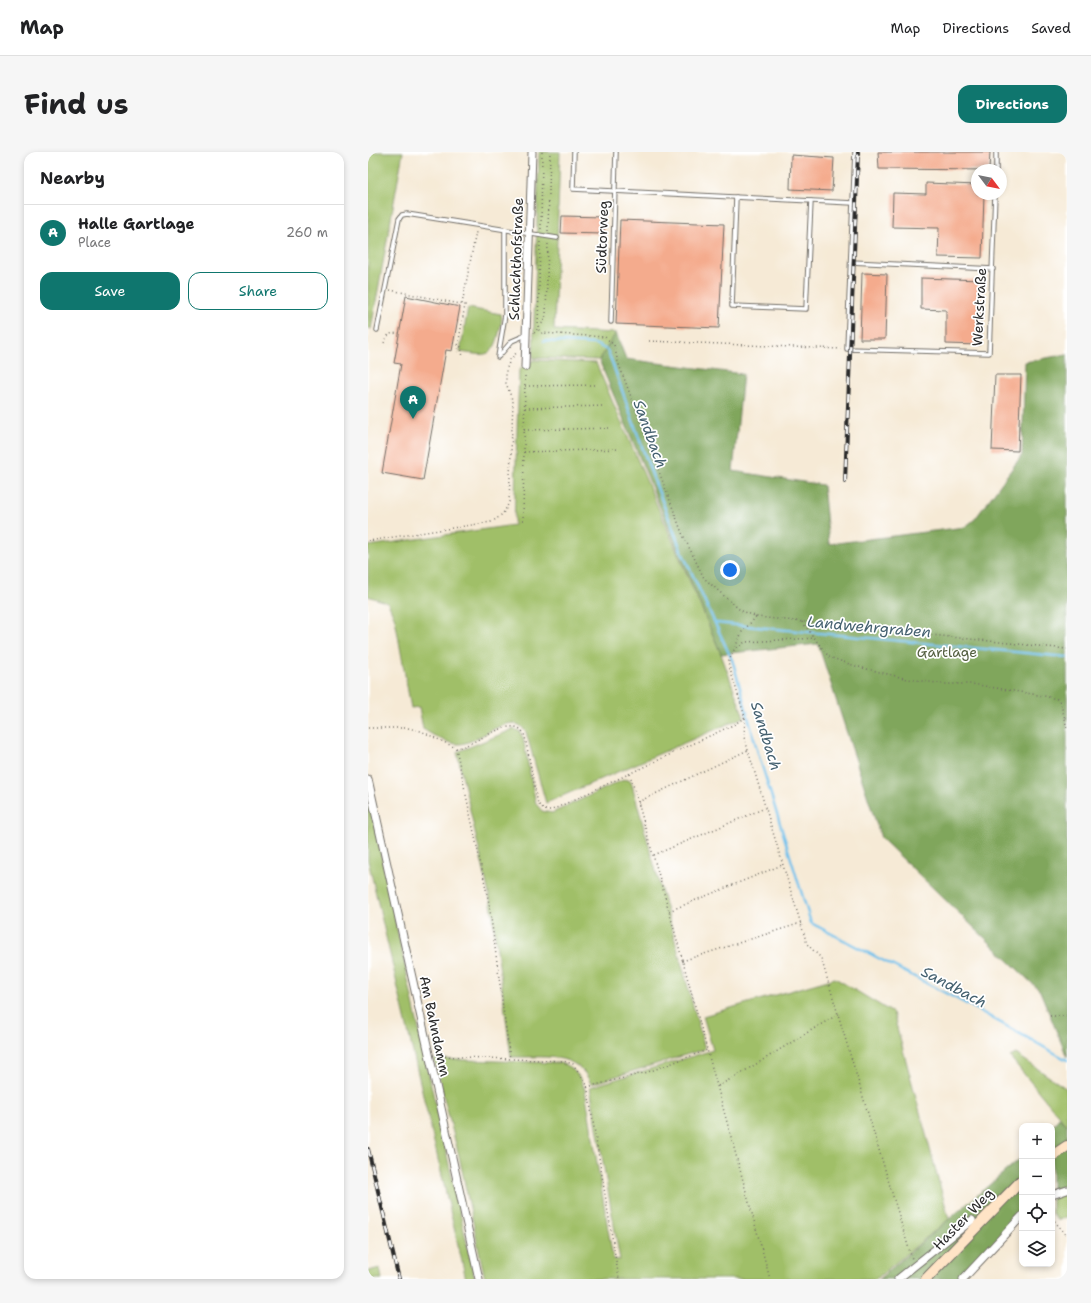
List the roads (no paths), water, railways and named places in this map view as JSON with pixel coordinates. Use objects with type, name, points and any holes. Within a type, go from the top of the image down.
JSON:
[{"type":"street","name":"Schlachthofstraße","points":[[525,367],[532,152]]},
{"type":"street","name":"Am Bahndamm","points":[[368,779],[428,1057],[479,1279]]},
{"type":"street","points":[[1055,1154],[1067,1146]]},
{"type":"street","name":"Haster Weg","points":[[926,1279],[1019,1183]]},
{"type":"street","points":[[1055,1194],[1067,1190]]},
{"type":"street","points":[[963,1279],[1019,1219]]},
{"type":"street","name":"Haster Weg","points":[[898,1279],[972,1220]]},
{"type":"lane","points":[[574,152],[573,190],[853,203]]},
{"type":"lane","name":"Südtorweg","points":[[611,322],[616,152]]},
{"type":"lane","points":[[855,152],[851,262],[993,269]]},
{"type":"lane","points":[[996,152],[996,164]]},
{"type":"lane","points":[[736,197],[732,306],[806,309],[811,201]]},
{"type":"lane","name":"Werkstraße","points":[[851,262],[847,349],[989,353],[995,200]]},
{"type":"lane","points":[[377,330],[399,220],[402,216],[407,214],[505,230],[530,232],[557,238]]},
{"type":"lane","points":[[505,230],[505,315],[498,357],[512,341],[526,338]]},
{"type":"waterway","name":"Sandbach","points":[[544,341],[595,344],[607,350],[681,550],[733,662],[758,753],[811,923],[976,1009],[1067,1060]]},
{"type":"waterway","name":"Landwehrgraben","points":[[716,623],[1067,657]]},
{"type":"railway","points":[[845,482],[858,152]]},
{"type":"railway","points":[[368,1149],[399,1279]]},
{"type":"place","name":"Halle Gartlage","points":[[413,419]]},
{"type":"park label","name":"Gartlage","points":[[947,652]]}]
